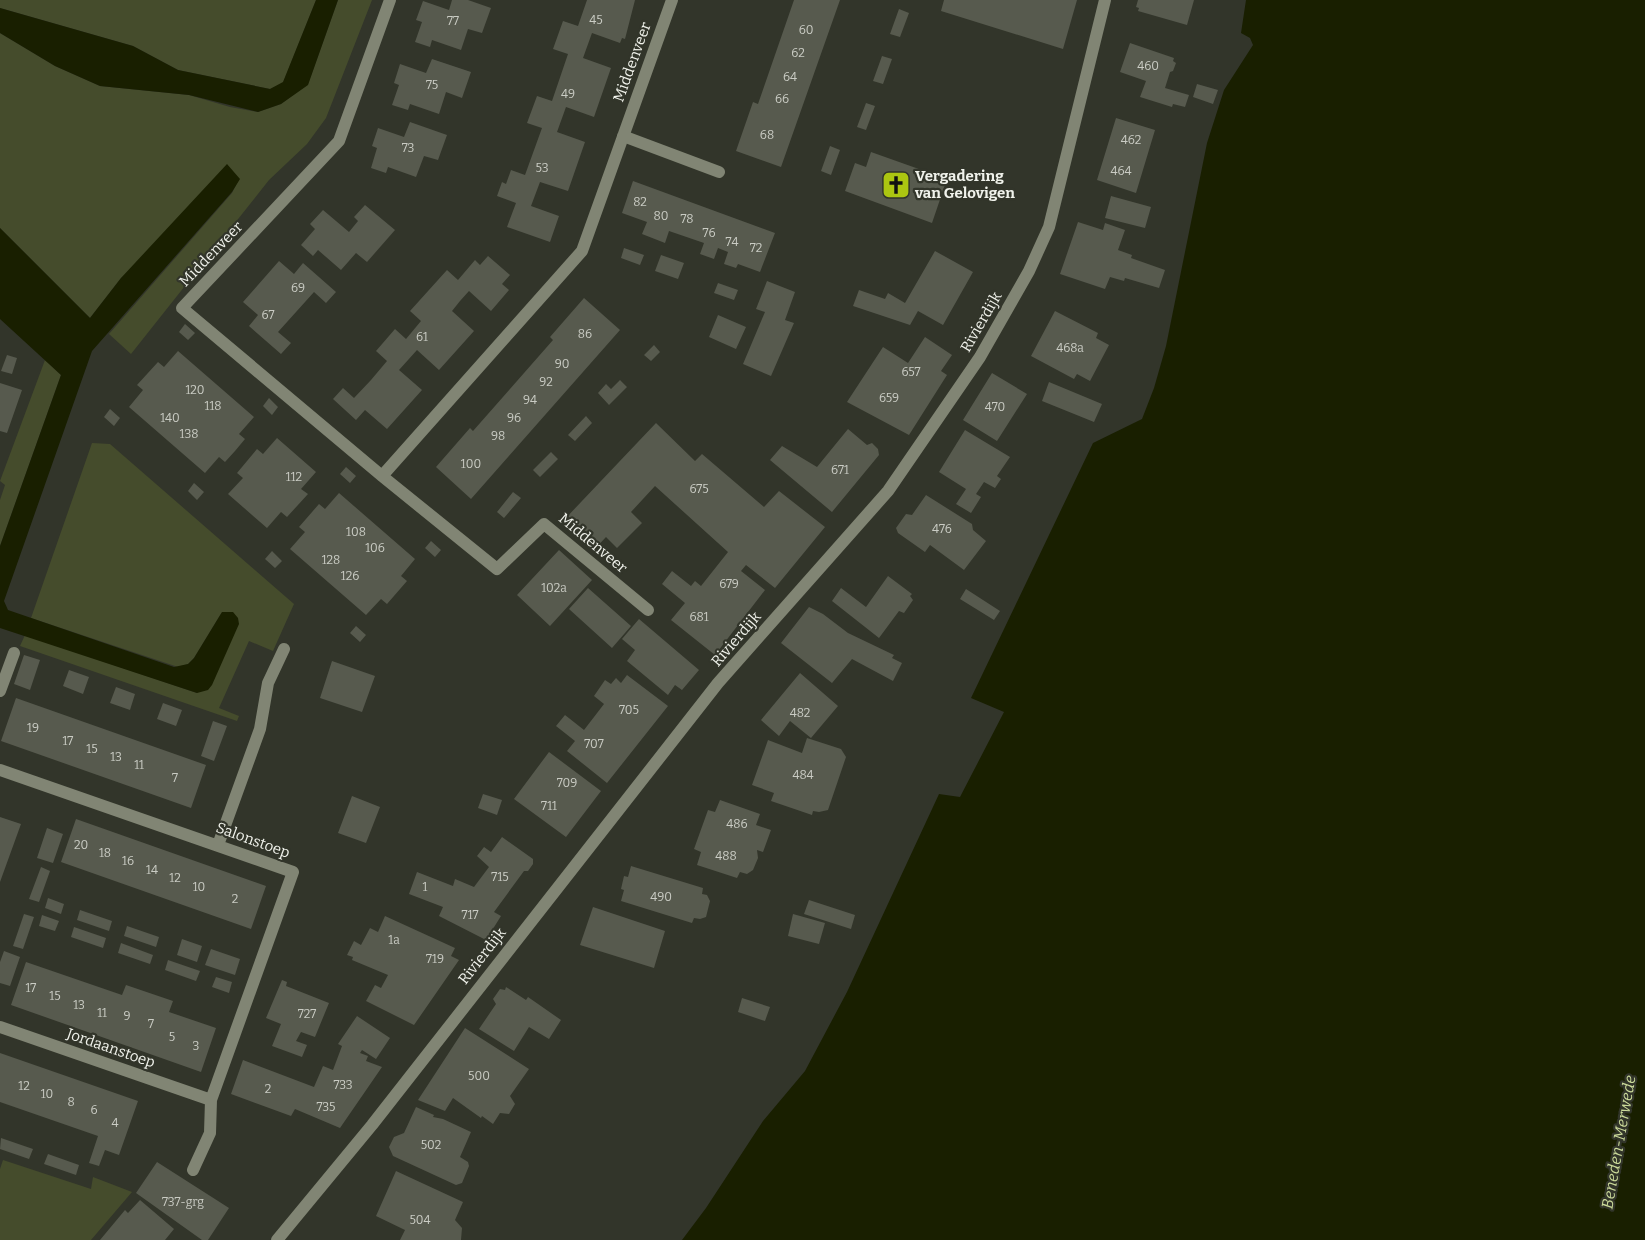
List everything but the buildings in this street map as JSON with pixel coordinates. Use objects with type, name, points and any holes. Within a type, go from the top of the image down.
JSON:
[{"type":"street","name":"Middenveer","points":[[390,0],[339,141],[182,308],[382,476],[497,569],[544,524],[648,610]]},
{"type":"street","name":"Middenveer","points":[[382,476],[582,251],[672,0]]},
{"type":"street","name":"Rivierdijk","points":[[277,1240],[372,1125],[718,683],[888,491],[980,357],[1029,271],[1049,227],[1105,0]]},
{"type":"street","points":[[623,136],[719,172]]},
{"type":"street","points":[[218,845],[260,729],[268,683],[284,648]]},
{"type":"street","points":[[0,691],[14,653]]},
{"type":"street","name":"Salonstoep","points":[[0,770],[293,872],[211,1100]]},
{"type":"street","name":"Jordaanstoep","points":[[0,1027],[211,1100]]},
{"type":"street","points":[[193,1170],[210,1133],[211,1100]]},
{"type":"shaded area","points":[[0,0],[316,0],[283,83],[270,89],[178,70],[133,46],[0,8]]},
{"type":"shaded area","points":[[338,0],[372,0],[326,118],[307,144],[269,180],[131,354],[109,334],[232,193],[239,179],[121,278],[90,318],[0,228],[0,33],[55,66],[100,86],[189,95],[230,107],[258,112],[281,104],[308,84]]},
{"type":"shaded area","points":[[45,360],[61,375],[0,546],[0,500],[5,485],[0,481]]},
{"type":"shaded area","points":[[92,443],[110,444],[294,604],[273,651],[249,641],[219,708],[239,716],[237,721],[20,646],[25,635],[197,693],[222,612],[194,658],[188,664],[178,667],[31,618]]},
{"type":"shaded area","points":[[3,1160],[91,1189],[93,1177],[132,1192],[91,1240],[0,1240],[0,1169]]},
{"type":"water","points":[[316,0],[338,0],[308,85],[281,104],[258,112],[189,95],[100,86],[55,66],[0,33],[0,8],[133,46],[178,70],[270,89],[283,82]]},
{"type":"water","name":"Beneden-Merwede","points":[[1246,0],[1645,0],[1645,1240],[682,1240],[706,1208],[763,1121],[805,1071],[847,992],[939,794],[960,797],[1004,712],[971,698],[1093,443],[1142,419],[1154,388],[1166,346],[1207,143],[1224,90],[1253,45],[1250,38],[1241,33]]},
{"type":"water","points":[[227,164],[240,179],[232,192],[92,351],[4,601],[8,610],[174,667],[188,664],[194,658],[222,612],[233,612],[238,618],[239,624],[212,685],[208,690],[197,693],[0,628],[0,546],[61,375],[0,319],[0,228],[90,318],[121,278]]},
{"type":"place","name":"Vergadering van Gelovigen","points":[[896,185]]}]
